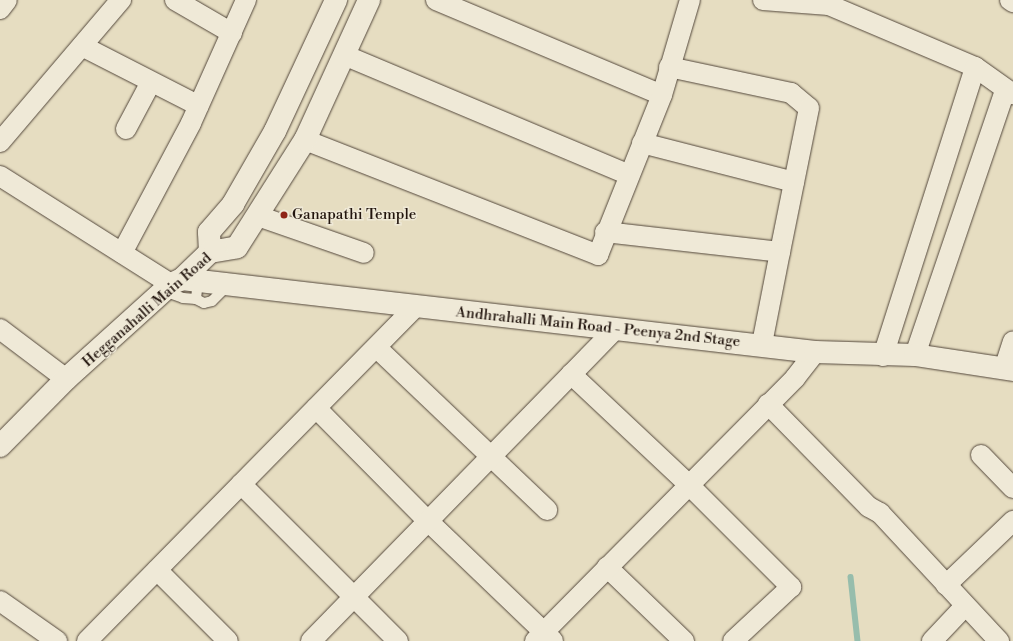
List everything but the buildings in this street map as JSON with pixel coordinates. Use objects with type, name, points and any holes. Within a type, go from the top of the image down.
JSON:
[{"type":"main road","points":[[210,252],[209,232],[233,204],[275,131],[336,0]]},
{"type":"main road","name":"Hegganahalli Main Road","points":[[0,446],[66,379],[182,287],[210,252],[237,246],[258,216],[305,140],[369,0]]},
{"type":"main road","name":"Andhrahalli Main Road - Peenya 2nd Stage","points":[[182,287],[229,284],[614,330],[762,344],[815,352],[883,356],[915,355],[1008,370]]},
{"type":"street","points":[[0,9],[7,0]]},
{"type":"street","points":[[0,142],[121,0]]},
{"type":"street","points":[[175,0],[232,33]]},
{"type":"street","points":[[122,254],[199,106],[246,0]]},
{"type":"street","points":[[436,0],[662,95]]},
{"type":"street","points":[[305,140],[598,255],[605,232],[662,95],[669,67],[690,0]]},
{"type":"street","points":[[763,0],[829,5],[975,67],[1009,92],[915,355]]},
{"type":"street","points":[[82,46],[199,106]]},
{"type":"street","points":[[344,55],[630,175]]},
{"type":"street","points":[[669,67],[791,93],[809,108],[762,344]]},
{"type":"street","points":[[883,356],[975,67]]},
{"type":"street","points":[[126,129],[151,82]]},
{"type":"street","points":[[642,144],[794,182]]},
{"type":"street","points":[[0,176],[122,254],[182,287]]},
{"type":"street","points":[[258,216],[364,253]]},
{"type":"street","points":[[605,232],[780,252]]},
{"type":"street","points":[[87,641],[415,307]]},
{"type":"street","points":[[0,329],[66,379]]},
{"type":"street","points":[[311,641],[614,330]]},
{"type":"street","points":[[1008,370],[1013,340]]},
{"type":"street","points":[[376,348],[547,510]]},
{"type":"street","points":[[316,408],[544,638],[607,567],[795,378],[815,352]]},
{"type":"street","points":[[571,374],[688,484],[791,587],[733,641]]},
{"type":"street","points":[[768,404],[868,507],[880,513],[946,586],[999,641]]},
{"type":"street","points":[[981,455],[1013,488]]},
{"type":"street","points":[[241,484],[398,641]]},
{"type":"street","points":[[946,586],[1013,521]]},
{"type":"street","points":[[607,567],[684,641]]},
{"type":"street","points":[[157,570],[228,641]]},
{"type":"street","points":[[0,601],[57,641]]},
{"type":"street","points":[[932,641],[965,606]]},
{"type":"waterway","points":[[851,577],[858,641]]},
{"type":"place","name":"Ganapathi Temple","points":[[284,215]]}]
